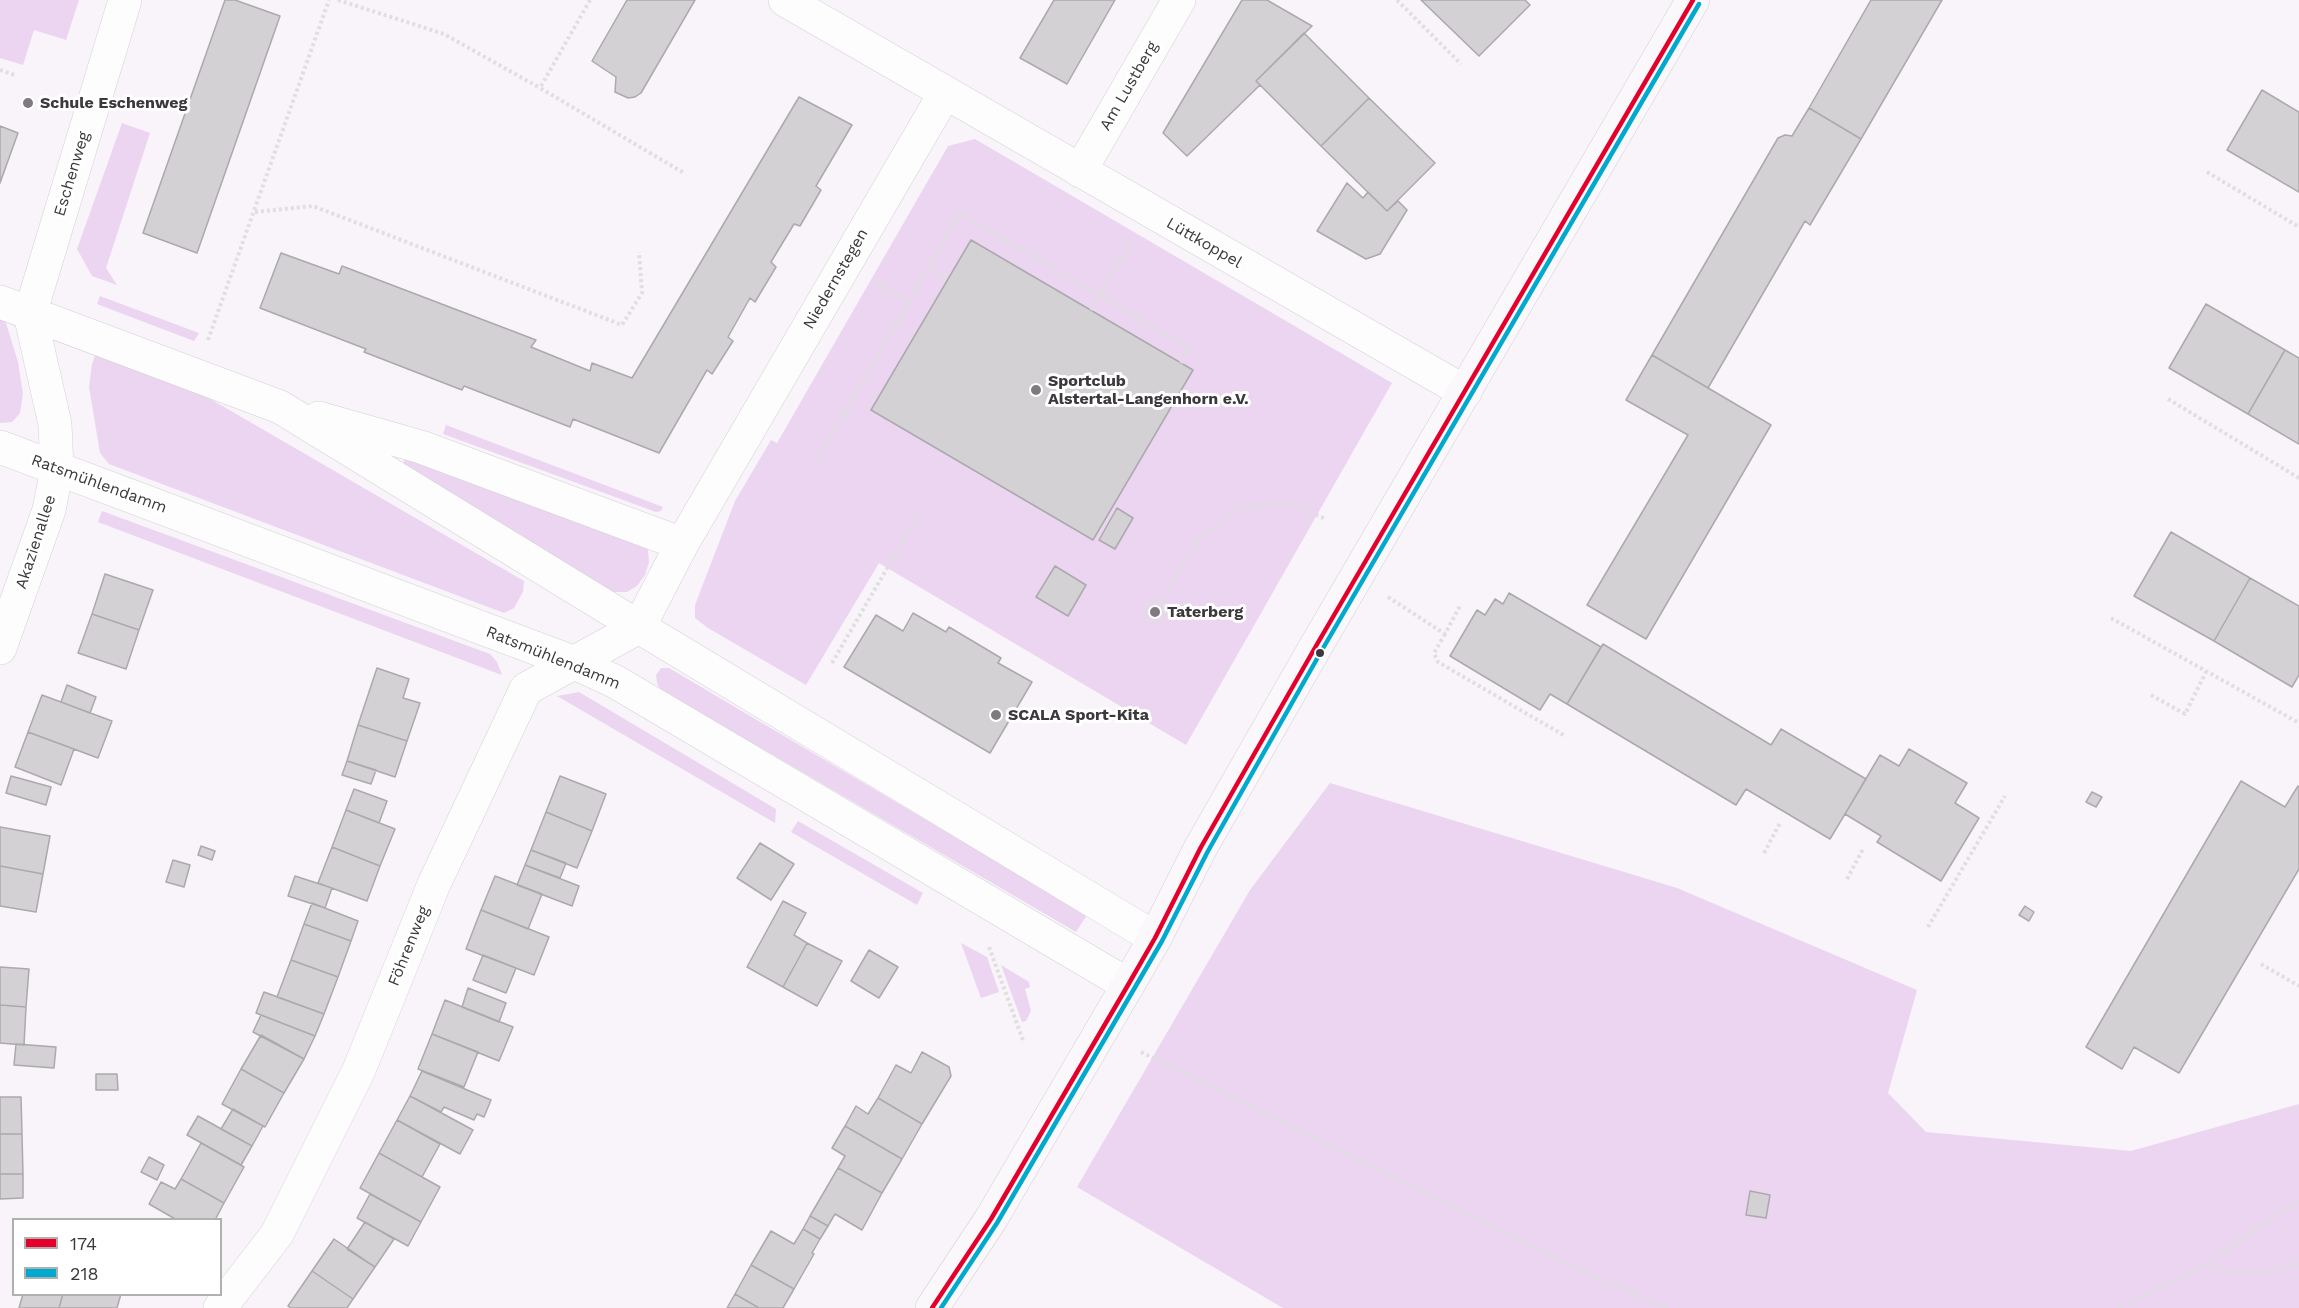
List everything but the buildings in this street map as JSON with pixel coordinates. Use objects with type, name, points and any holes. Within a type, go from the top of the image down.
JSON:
[{"type":"main road","points":[[932,1308],[991,1219],[1128,985],[1155,938],[1201,847],[1693,0]]},
{"type":"street","name":"Eschenweg","points":[[30,314],[125,0]]},
{"type":"street","points":[[785,0],[945,93]]},
{"type":"street","name":"Am Lustberg","points":[[1080,171],[1179,0]]},
{"type":"street","name":"Lüttkoppel","points":[[945,93],[1465,392]]},
{"type":"street","name":"Niedernstegen","points":[[639,627],[682,544],[945,93]]},
{"type":"street","points":[[0,302],[280,407],[422,447],[682,544]]},
{"type":"street","name":"Akazienallee","points":[[0,648],[49,510],[57,469],[55,424],[30,314]]},
{"type":"street","points":[[280,407],[639,627],[1155,938]]},
{"type":"street","name":"Ratsmühlendamm","points":[[0,447],[575,663],[616,682],[1128,985]]},
{"type":"street","name":"Föhrenweg","points":[[220,1308],[277,1234],[333,1122],[358,1070],[434,885],[526,689],[639,627]]},
{"type":"path","points":[[195,375],[329,0]]},
{"type":"path","points":[[338,0],[444,34],[684,173]]},
{"type":"path","points":[[540,88],[590,0]]},
{"type":"path","points":[[1397,0],[1461,64]]},
{"type":"path","points":[[0,70],[15,75]]},
{"type":"path","points":[[2207,172],[2299,227]]},
{"type":"path","points":[[255,212],[313,206],[622,325],[642,293],[639,252]]},
{"type":"path","points":[[1091,310],[1148,211]]},
{"type":"path","points":[[819,458],[960,213],[1189,348],[1181,363]]},
{"type":"path","points":[[928,268],[948,278]]},
{"type":"path","points":[[2168,399],[2299,478]]},
{"type":"path","points":[[1161,602],[1199,538],[1239,508],[1287,502],[1326,519]]},
{"type":"path","points":[[832,663],[918,515]]},
{"type":"path","points":[[1358,576],[1445,634]]},
{"type":"path","points":[[1150,602],[1161,602],[1166,608],[1166,616],[1158,623],[1150,622],[1144,614],[1145,607],[1150,602]]},
{"type":"path","points":[[1460,606],[1434,653],[1438,662],[1565,736]]},
{"type":"path","points":[[2111,618],[2299,723]]},
{"type":"path","points":[[2151,695],[2185,714],[2206,672]]},
{"type":"path","points":[[1928,927],[2005,796]]},
{"type":"path","points":[[1764,853],[1780,823]]},
{"type":"path","points":[[1847,879],[1863,849]]},
{"type":"path","points":[[969,890],[1024,1043]]},
{"type":"path","points":[[2261,964],[2299,986]]},
{"type":"path","points":[[1142,1052],[1578,1269],[1667,1308]]},
{"type":"path","points":[[2118,1308],[2203,1266],[2299,1200]]},
{"type":"path","points":[[2203,1266],[2231,1271],[2266,1271],[2299,1264]]},
{"type":"shaded area","points":[[0,0],[79,0],[66,40],[34,30],[23,65],[0,58]]},
{"type":"shaded area","points":[[122,123],[150,133],[106,268],[117,285],[92,276],[77,249]]},
{"type":"shaded area","name":"Sportclub Alstertal-Langenhorn e.V.","points":[[975,139],[1392,383],[1186,745],[879,563],[806,685],[708,628],[695,618],[695,605],[735,501],[771,440],[777,443],[948,146]]},
{"type":"shaded area","points":[[100,296],[199,333],[194,341],[97,304]]},
{"type":"shaded area","points":[[0,318],[6,323],[18,362],[23,394],[20,413],[12,422],[0,423]]},
{"type":"shaded area","points":[[101,353],[188,386],[524,581],[523,592],[514,608],[504,613],[109,464],[100,453],[89,387],[92,364],[95,356]]},
{"type":"shaded area","points":[[446,425],[663,507],[661,511],[656,512],[443,434]]},
{"type":"shaded area","points":[[404,460],[412,460],[641,542],[648,550],[649,562],[645,575],[637,586],[627,592],[613,592],[403,465]]},
{"type":"shaded area","points":[[102,511],[490,654],[497,662],[502,675],[98,522]]},
{"type":"shaded area","points":[[661,668],[669,668],[1087,915],[1076,932],[660,689],[656,675]]},
{"type":"shaded area","points":[[579,692],[776,809],[775,823],[557,696]]},
{"type":"shaded area","points":[[1330,783],[1677,888],[1917,990],[1888,1093],[1926,1132],[2131,1151],[2299,1104],[2299,1308],[1283,1308],[1077,1187],[1250,890]]},
{"type":"shaded area","points":[[798,821],[923,893],[917,905],[791,832]]},
{"type":"shaded area","points":[[961,943],[987,957],[999,992],[981,998]]},
{"type":"shaded area","points":[[1001,965],[1029,982],[1030,987],[1025,989],[1031,1011],[1026,1021],[1022,1022]]},
{"type":"transit line","name":"174","points":[[932,1308],[991,1219],[1128,985],[1155,938],[1201,847],[1316,646],[1693,0]]},
{"type":"transit line","name":"218","points":[[941,1308],[997,1223],[1162,941],[1208,851],[1322,650],[1699,4]]},
{"type":"place","name":"Schule Eschenweg","points":[[28,103]]},
{"type":"place","name":"Sportclub Alstertal-Langenhorn e.V.","points":[[1036,390]]},
{"type":"place","name":"Taterberg","points":[[1155,612]]},
{"type":"place","name":"SCALA Sport-Kita","points":[[996,715]]}]
